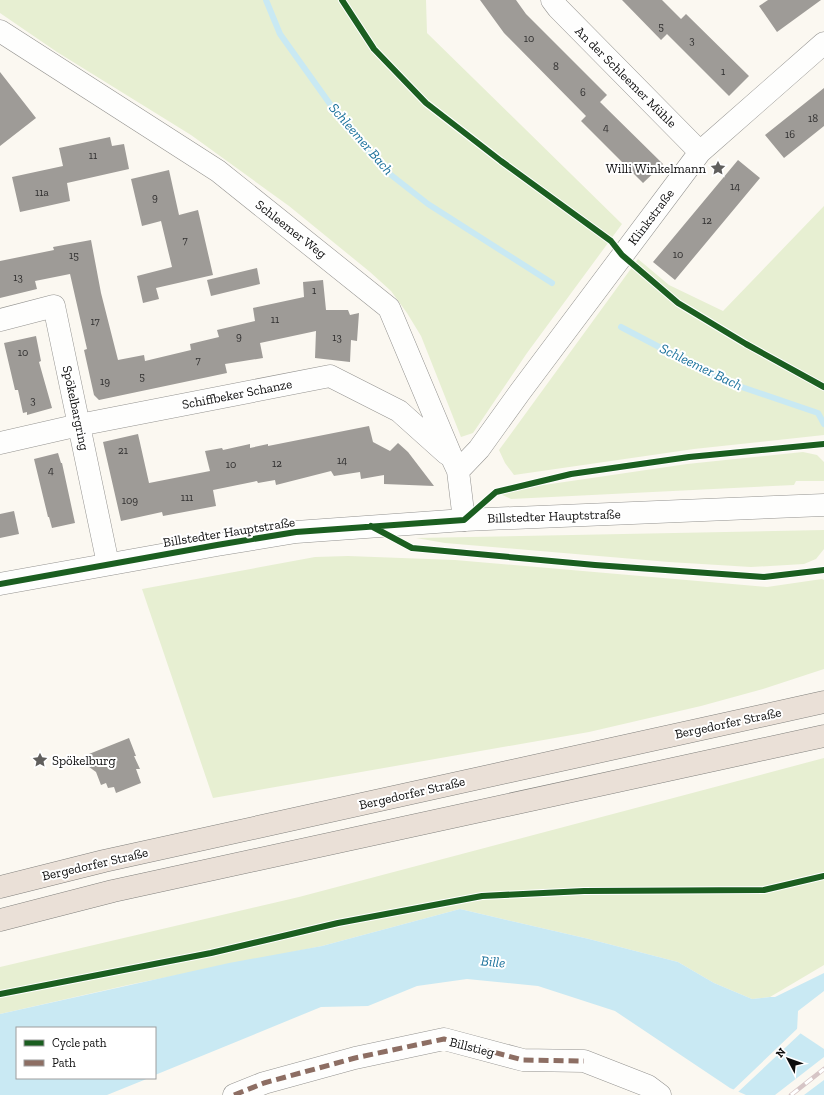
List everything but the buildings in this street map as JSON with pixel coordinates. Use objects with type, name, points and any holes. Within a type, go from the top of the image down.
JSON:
[{"type":"highway","name":"Bergedorfer Straße","points":[[0,887],[119,857],[824,702]]},
{"type":"highway","points":[[0,920],[113,891],[824,736]]},
{"type":"street","name":"An der Schleemer Mühle","points":[[552,0],[558,8],[700,152]]},
{"type":"street","name":"Schleemer Weg","points":[[0,31],[218,171],[389,308],[455,464],[464,520]]},
{"type":"street","name":"Klinkstraße","points":[[455,464],[479,449],[524,386],[700,152],[824,42]]},
{"type":"street","name":"Spökelbargring","points":[[0,320],[54,306],[108,564]]},
{"type":"street","name":"Schiffbeker Schanze","points":[[0,443],[79,425],[330,376],[399,411],[455,464]]},
{"type":"street","name":"Billstedter Hauptstraße","points":[[0,584],[296,532],[464,520],[824,505]]},
{"type":"street","name":"Billstieg","points":[[234,1095],[264,1083],[355,1058],[444,1040],[523,1060],[584,1061],[648,1086],[660,1095]]},
{"type":"green space","points":[[0,0],[426,0],[427,33],[622,224],[527,353],[473,433],[461,437],[421,336],[391,291],[289,206],[191,135],[57,52],[0,13]]},
{"type":"green space","points":[[824,206],[824,435],[694,449],[514,475],[505,463],[499,450],[638,259],[669,285],[723,311]]},
{"type":"green space","points":[[803,452],[817,455],[824,462],[824,481],[796,481],[794,485],[511,499],[496,492],[687,464]]},
{"type":"green space","points":[[824,530],[824,549],[816,559],[804,564],[751,567],[669,562],[445,543],[416,538]]},
{"type":"green space","points":[[348,556],[455,560],[767,587],[822,579],[824,580],[824,669],[763,689],[701,706],[589,732],[213,798],[142,589],[315,557]]},
{"type":"green space","points":[[824,758],[824,965],[770,997],[752,999],[714,983],[678,962],[589,939],[460,909],[322,946],[128,985],[0,1014],[0,967],[299,897]]},
{"type":"water","name":"Bille","points":[[460,909],[589,939],[678,962],[714,983],[752,999],[775,997],[824,973],[824,991],[798,1011],[797,1031],[824,1049],[824,1095],[746,1095],[730,1088],[615,1011],[538,986],[467,979],[417,986],[368,1006],[321,1007],[156,1075],[156,1027],[16,1027],[16,1079],[147,1079],[107,1095],[0,1095],[0,1014],[229,963],[322,946]]},
{"type":"pier","points":[[799,1027],[799,1030],[802,1032],[737,1093],[732,1091]]},
{"type":"pier","points":[[824,1057],[824,1080],[804,1095],[775,1095]]},
{"type":"waterway","name":"Schleemer Bach","points":[[266,0],[280,34],[345,125],[386,171],[428,204],[552,283]]},
{"type":"waterway","name":"Schleemer Bach","points":[[621,327],[724,381],[818,413],[824,424]]},
{"type":"railway","points":[[791,1095],[824,1069]]},
{"type":"marked path","points":[[234,1095],[264,1083],[355,1058],[444,1039],[523,1060],[584,1061]]},
{"type":"cycle path","points":[[342,0],[374,49],[426,103],[501,161],[611,241],[622,255],[678,303],[746,344],[824,387]]},
{"type":"cycle path","points":[[0,584],[296,532],[464,520],[496,492],[571,474],[689,457],[824,444]]},
{"type":"cycle path","points":[[371,526],[412,548],[595,565],[764,577],[824,570]]},
{"type":"cycle path","points":[[0,994],[211,953],[338,923],[482,896],[584,891],[764,890],[824,876]]},
{"type":"place","name":"Willi Winkelmann","points":[[718,168]]},
{"type":"place","name":"Spökelburg","points":[[40,760]]}]
